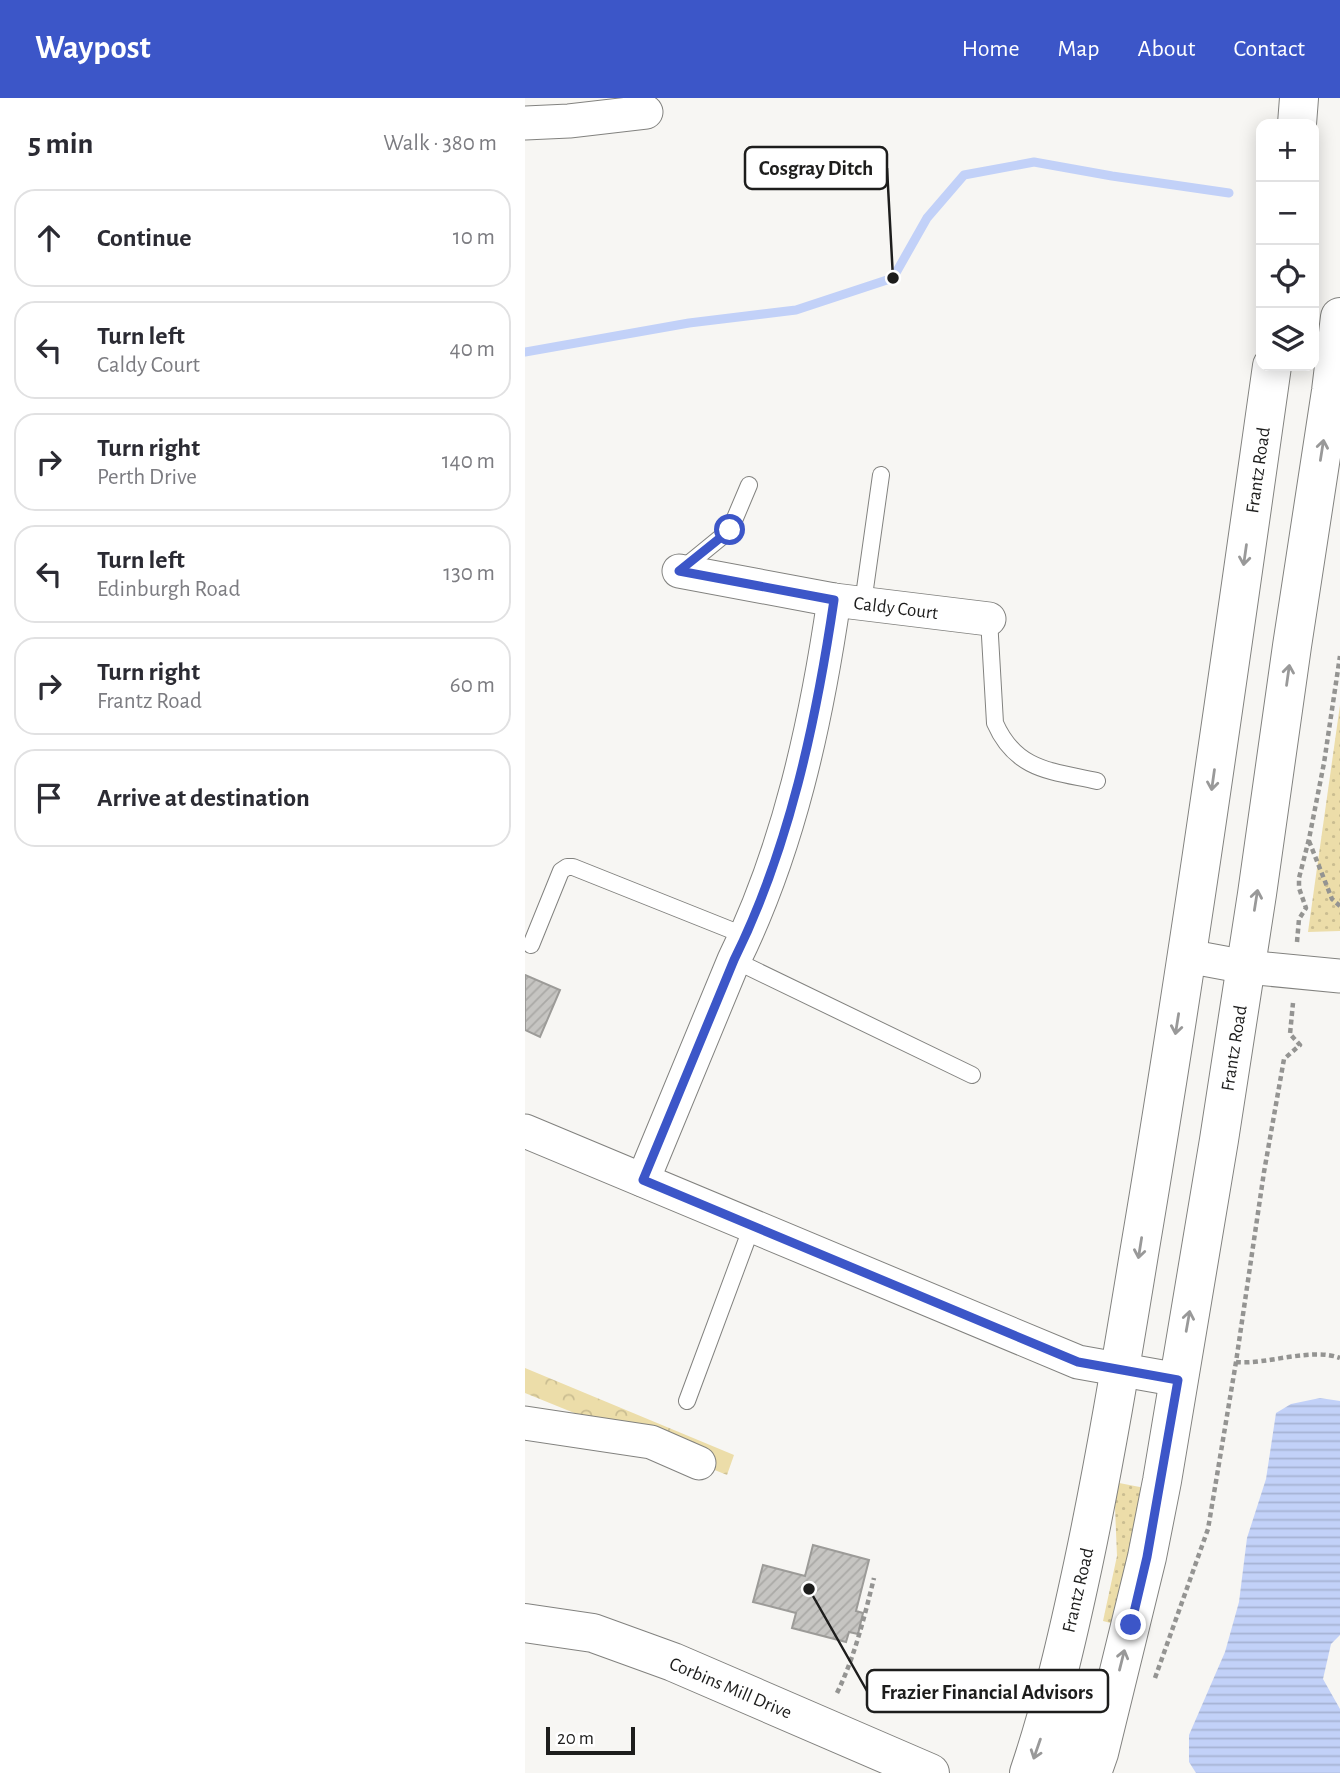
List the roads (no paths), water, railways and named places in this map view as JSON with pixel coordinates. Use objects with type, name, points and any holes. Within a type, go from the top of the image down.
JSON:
[{"type":"main road","points":[[1297,119],[1299,98]]},
{"type":"main road","name":"Frantz Road","points":[[1092,1773],[1147,1557],[1178,1380],[1246,967],[1340,317]]},
{"type":"main road","name":"Frantz Road","points":[[1029,1773],[1042,1736],[1073,1612],[1103,1470],[1187,956],[1271,371]]},
{"type":"main road","points":[[1064,1773],[1068,1737],[1086,1654],[1073,1612]]},
{"type":"main road","name":"Corbins Mill Drive","points":[[525,1623],[593,1633],[636,1648],[930,1773]]},
{"type":"street","points":[[525,123],[646,112]]},
{"type":"street","name":"Caldy Court","points":[[679,571],[848,602],[989,619]]},
{"type":"street","points":[[643,1180],[740,948],[781,842],[807,750],[825,660],[848,602]]},
{"type":"street","points":[[1187,956],[1246,967],[1340,976]]},
{"type":"street","points":[[525,1131],[1078,1362],[1178,1380]]},
{"type":"street","points":[[525,1423],[651,1442],[699,1463]]},
{"type":"lane","points":[[848,602],[881,475]]},
{"type":"lane","points":[[679,571],[730,530],[749,485]]},
{"type":"lane","points":[[989,619],[995,723],[1002,738],[1017,755],[1036,767],[1097,781]]},
{"type":"lane","points":[[531,945],[561,871],[573,867],[740,948],[972,1075]]},
{"type":"lane","points":[[687,1401],[752,1226]]},
{"type":"water","points":[[1320,1398],[1340,1401],[1340,1635],[1331,1644],[1323,1679],[1340,1709],[1340,1773],[1196,1773],[1189,1762],[1189,1735],[1225,1652],[1239,1602],[1247,1538],[1266,1479],[1276,1413],[1291,1404]]},
{"type":"waterway","points":[[525,352],[689,323],[796,310],[893,278],[927,218],[964,175],[1034,162],[1229,193]]},
{"type":"place","name":"Cosgray Ditch","points":[[893,278]]},
{"type":"place","name":"Frazier Financial Advisors","points":[[809,1589]]}]
